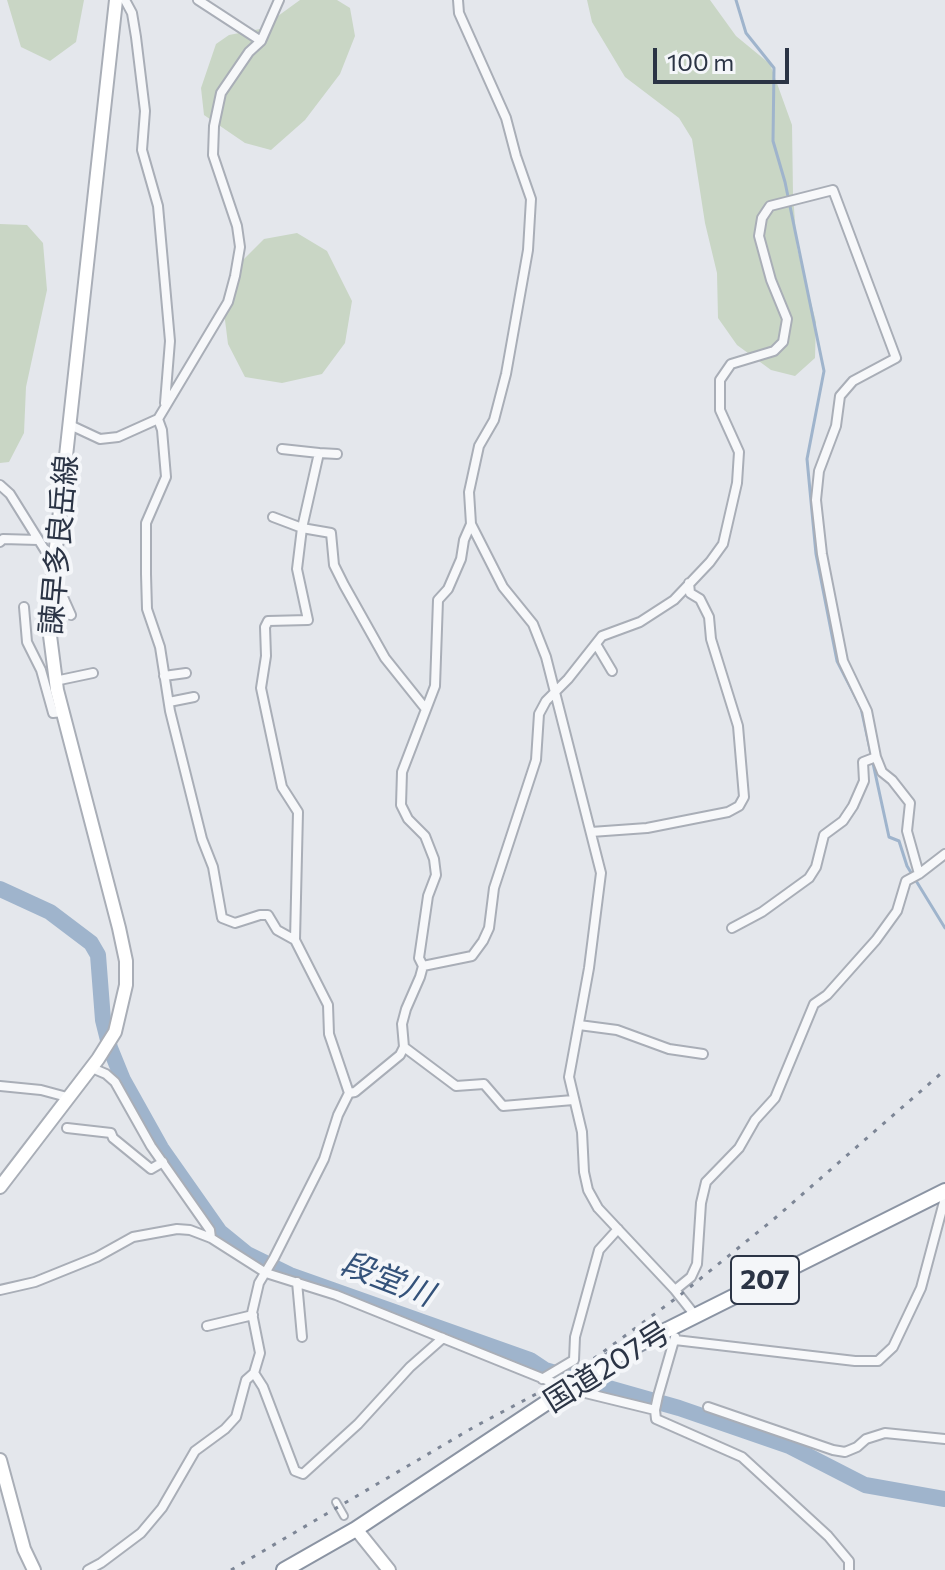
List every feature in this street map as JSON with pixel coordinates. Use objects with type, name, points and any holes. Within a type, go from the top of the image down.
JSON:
[{"type":"highway","name":"国道207号","points":[[284,1570],[356,1529],[623,1352],[945,1191]]},
{"type":"main road","name":"諫早多良岳線","points":[[0,1187],[95,1064],[115,1032],[126,985],[126,961],[55,681],[48,620],[116,0]]},
{"type":"main road","points":[[0,1460],[24,1549],[34,1570]]},
{"type":"main road","points":[[356,1529],[389,1570]]},
{"type":"street","points":[[125,0],[132,13],[145,111],[142,150],[158,206],[170,341],[164,408]]},
{"type":"street","points":[[198,0],[261,41]]},
{"type":"street","points":[[70,425],[100,439],[118,437],[158,419],[228,302],[240,247],[237,226],[213,155],[214,126],[221,93],[249,52],[261,41],[279,0]]},
{"type":"street","points":[[349,1093],[355,1092],[400,1055],[404,1047],[402,1024],[423,966],[419,958],[428,896],[436,875],[434,859],[425,836],[408,819],[401,805],[402,772],[435,686],[438,600],[448,589],[471,524],[469,492],[479,446],[494,420],[506,374],[528,250],[531,199],[506,118],[459,13],[458,0]]},
{"type":"street","points":[[423,966],[472,956],[483,941],[489,928],[494,888],[536,760],[539,714],[555,690],[568,679],[602,636],[640,622],[674,600],[723,544],[737,483],[739,452],[720,410],[720,380],[731,364],[774,351],[783,342],[787,319],[771,280],[759,236],[762,218],[770,206],[833,190],[896,358],[853,381],[840,396],[836,426],[819,471],[816,500],[822,554],[843,661],[867,711],[875,758],[882,772],[910,803],[907,831],[919,874]]},
{"type":"street","points":[[158,419],[162,430],[166,477],[146,523],[147,609],[160,647],[169,702],[202,839],[213,867],[222,918],[235,923],[268,915],[277,930],[295,940]]},
{"type":"street","points":[[282,449],[337,454]]},
{"type":"street","points":[[88,1570],[141,1533],[162,1508],[195,1451],[236,1417],[246,1380],[254,1373],[260,1353],[253,1315],[259,1283],[324,1159],[338,1115],[349,1093],[329,1034],[328,1005],[295,940],[298,812],[282,787],[261,688],[268,621],[308,620],[297,569],[302,528],[319,453]]},
{"type":"street","points":[[0,485],[10,494],[38,540],[71,615]]},
{"type":"street","points":[[273,517],[302,528],[331,533],[334,565],[350,596],[385,658],[425,708]]},
{"type":"street","points":[[471,524],[503,587],[533,624],[546,657],[601,873],[569,1077],[582,1132],[588,1190],[598,1208],[694,1314]]},
{"type":"street","points":[[0,542],[3,539],[38,540]]},
{"type":"street","points":[[591,832],[647,828],[728,812],[739,806],[744,797],[738,726],[711,639],[709,617],[700,599],[690,593],[689,583]]},
{"type":"street","points":[[24,607],[27,642],[41,670],[53,713],[63,712]]},
{"type":"street","points":[[596,644],[612,671]]},
{"type":"street","points":[[55,681],[93,673]]},
{"type":"street","points":[[164,676],[186,673]]},
{"type":"street","points":[[169,702],[194,697]]},
{"type":"street","points":[[732,928],[762,912],[809,878],[816,867],[824,835],[843,821],[853,806],[864,781],[863,762],[875,758]]},
{"type":"street","points":[[675,1290],[691,1277],[697,1264],[701,1203],[706,1182],[739,1148],[755,1120],[775,1098],[814,1004],[827,995],[876,940],[897,911],[906,881],[945,854]]},
{"type":"street","points":[[579,1025],[617,1030],[669,1049],[703,1054]]},
{"type":"street","points":[[404,1047],[456,1086],[484,1084],[503,1106],[573,1100]]},
{"type":"street","points":[[95,1064],[115,1082],[151,1146],[210,1230],[211,1238]]},
{"type":"street","points":[[0,1086],[41,1090],[67,1097]]},
{"type":"street","points":[[67,1128],[111,1133],[151,1169],[163,1162]]},
{"type":"street","points":[[675,1340],[878,1361],[893,1347],[921,1288],[945,1198]]},
{"type":"street","points":[[0,1290],[35,1282],[97,1257],[133,1237],[177,1229],[190,1230],[211,1238],[266,1272],[543,1379],[655,1410]]},
{"type":"street","points":[[543,1379],[574,1360],[575,1337],[599,1250],[618,1229]]},
{"type":"street","points":[[297,1282],[302,1337]]},
{"type":"street","points":[[207,1326],[253,1315]]},
{"type":"street","points":[[675,1324],[675,1340],[658,1396],[656,1419],[742,1457],[828,1536],[849,1561],[849,1570]]},
{"type":"street","points":[[254,1373],[263,1387],[295,1471],[303,1474],[358,1424],[410,1367],[443,1338]]},
{"type":"street","points":[[708,1407],[845,1452],[866,1439],[885,1433],[945,1439]]},
{"type":"street","points":[[336,1502],[344,1516]]},
{"type":"green space","points":[[7,0],[84,0],[76,42],[50,61],[21,47]]},
{"type":"green space","points":[[300,0],[337,0],[350,8],[355,36],[340,74],[305,120],[271,150],[245,143],[204,115],[201,88],[216,44],[229,35],[260,29]]},
{"type":"green space","points":[[587,0],[710,0],[736,36],[770,64],[792,125],[797,248],[816,322],[815,358],[795,376],[771,370],[737,345],[718,318],[717,273],[705,223],[692,139],[679,118],[625,77],[592,22]]},
{"type":"green space","points":[[0,224],[27,225],[43,243],[47,290],[26,387],[24,433],[9,462],[0,463]]},
{"type":"green space","points":[[297,233],[327,251],[352,301],[345,343],[322,374],[282,383],[245,377],[228,344],[223,304],[236,267],[264,239]]},
{"type":"waterway","points":[[736,0],[746,33],[774,68],[773,141],[785,182],[824,371],[807,459],[816,554],[837,661],[861,708],[889,837],[899,841],[907,866],[945,928]]},
{"type":"waterway","name":"段堂川","points":[[0,889],[50,912],[91,943],[98,955],[103,1020],[123,1080],[161,1148],[220,1232],[247,1254],[290,1275],[530,1360],[545,1370],[679,1408],[789,1446],[865,1485],[945,1499]]},
{"type":"railway","points":[[231,1570],[474,1427],[555,1384],[599,1355],[679,1296],[774,1219],[945,1070]]}]
